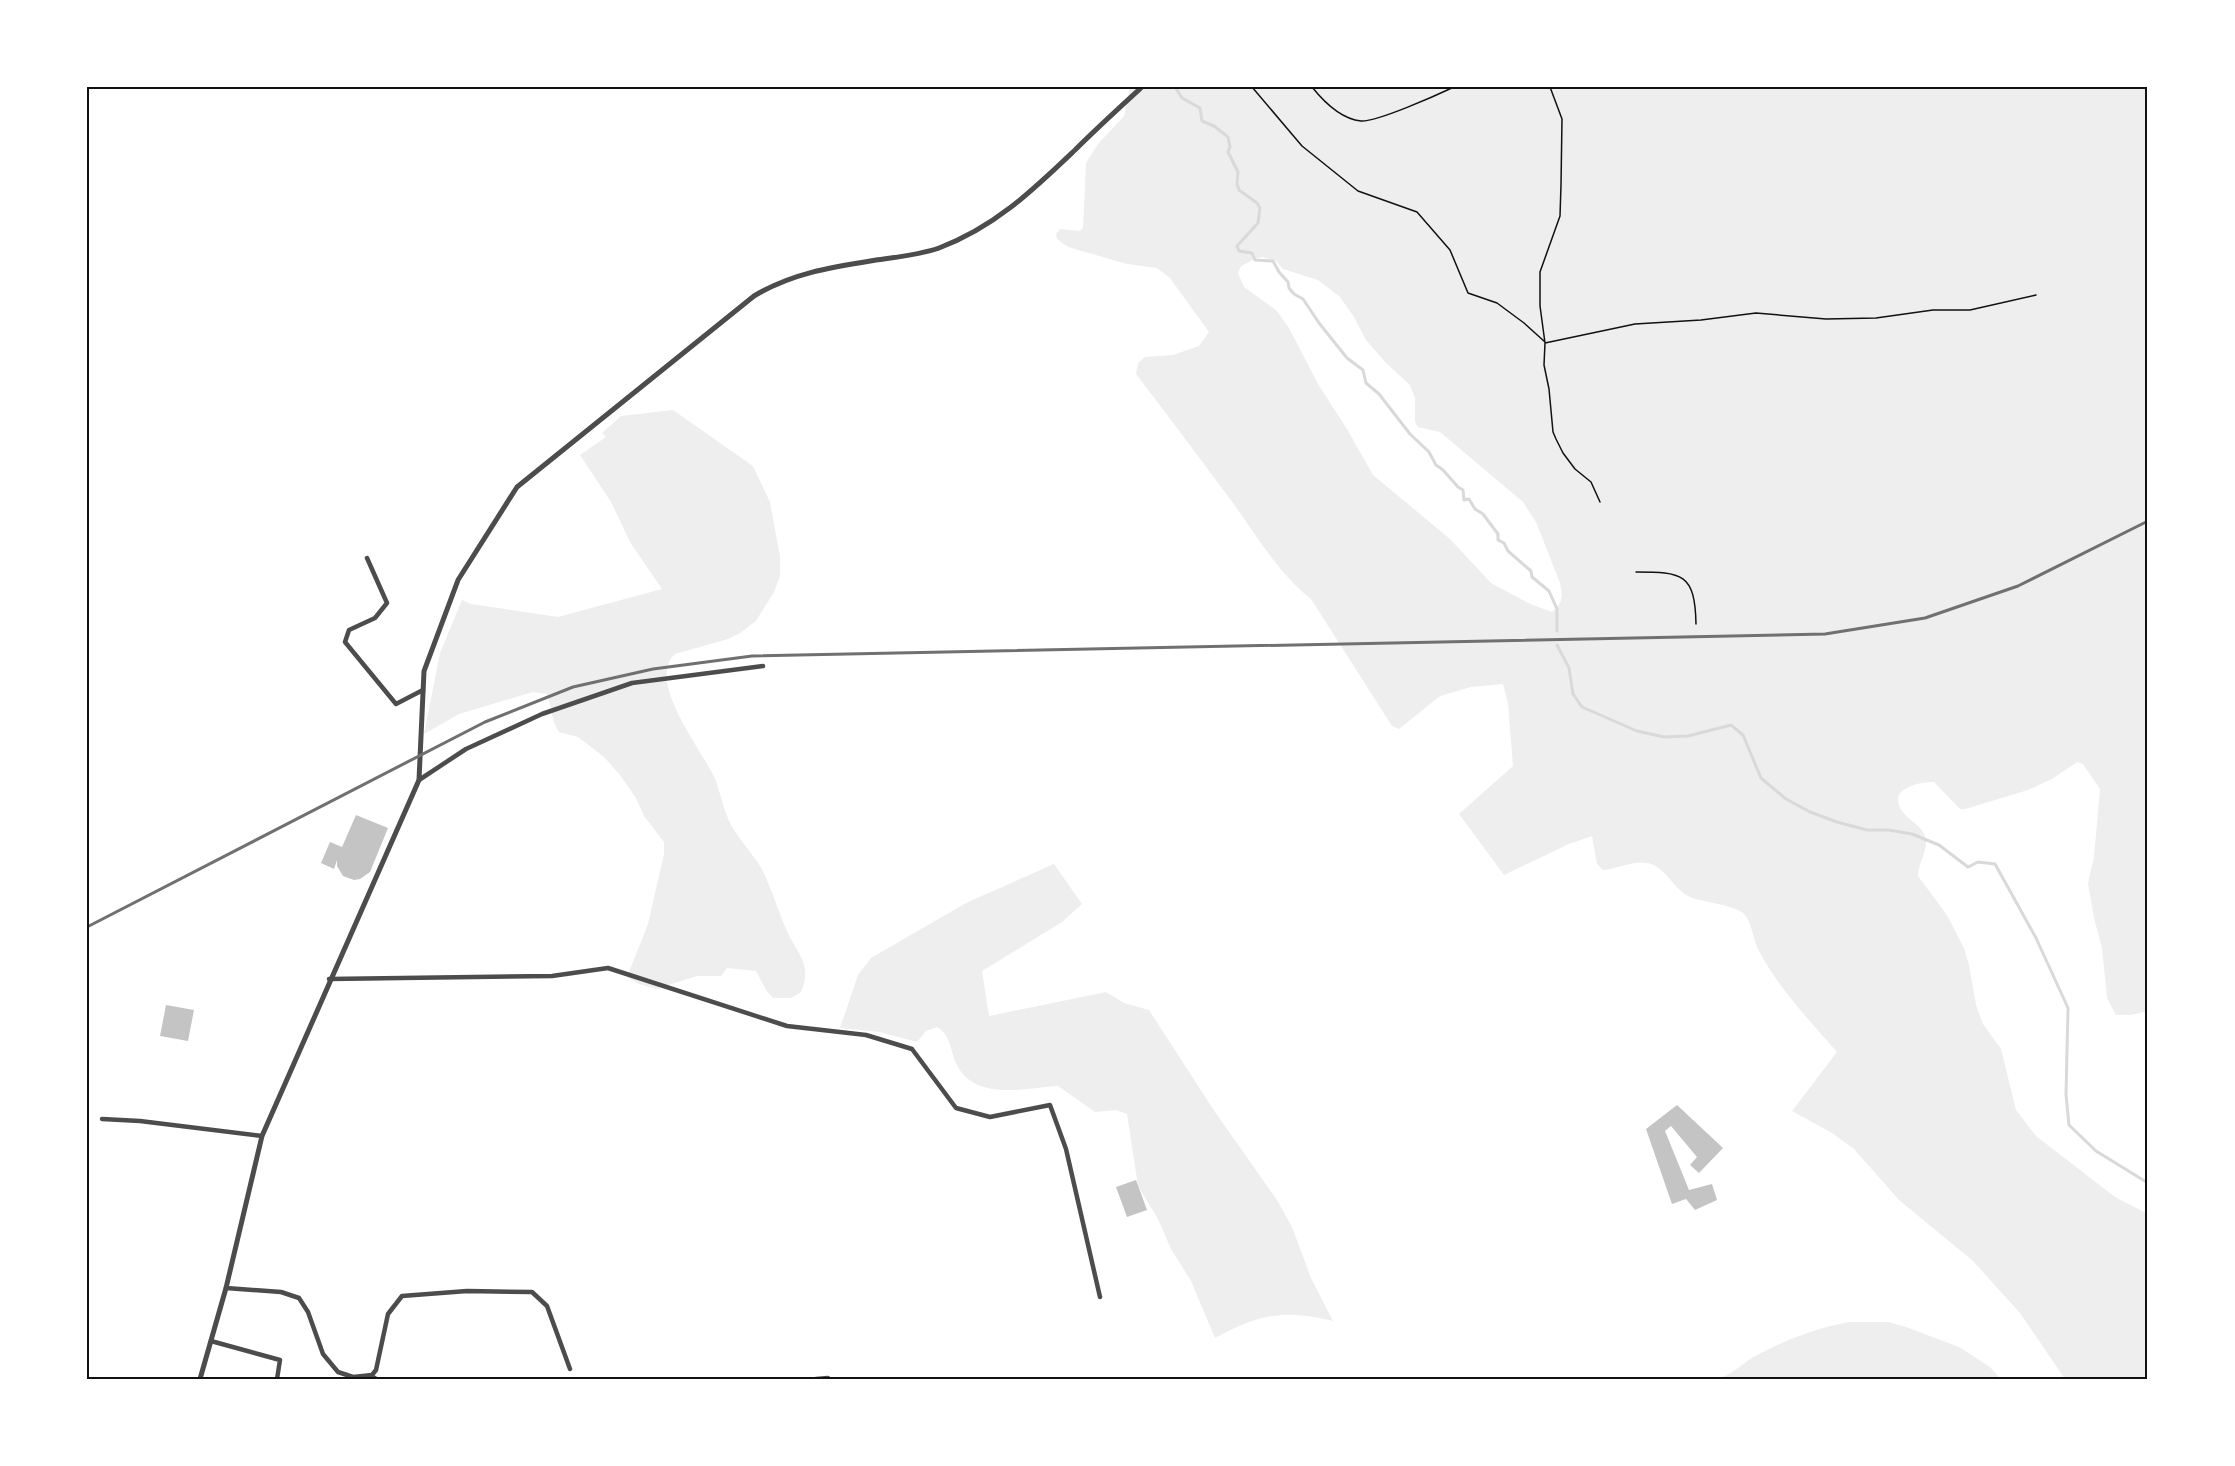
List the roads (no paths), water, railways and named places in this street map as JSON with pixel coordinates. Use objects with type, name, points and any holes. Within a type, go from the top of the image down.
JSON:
[{"type":"street","points":[[200,1379],[226,1288],[262,1136],[329,979],[419,780],[424,671],[458,580],[517,488],[769,287],[807,273],[911,255],[937,249],[961,239],[988,224],[1023,199],[1142,87]]},
{"type":"street","points":[[367,558],[387,603],[375,618],[349,630],[345,642],[396,704],[423,690]]},
{"type":"street","points":[[419,780],[466,749],[542,714],[632,683],[763,666]]},
{"type":"street","points":[[329,979],[552,976],[608,968],[787,1026],[866,1035],[912,1049],[956,1108],[990,1117],[1050,1105],[1065,1149],[1100,1297]]},
{"type":"street","points":[[102,1119],[140,1121],[262,1136]]},
{"type":"street","points":[[226,1288],[281,1292],[299,1298],[308,1312],[323,1354],[338,1372],[353,1377],[372,1375],[376,1370],[388,1314],[402,1296],[467,1291],[532,1292],[547,1306],[570,1369]]},
{"type":"street","points":[[211,1341],[280,1360],[277,1379]]},
{"type":"street","points":[[816,1379],[828,1378]]},
{"type":"lane","points":[[372,1375],[379,1379]]},
{"type":"waterway","points":[[1175,87],[1182,98],[1200,108],[1202,121],[1214,126],[1228,137],[1230,147],[1228,152],[1238,172],[1239,190],[1257,203],[1260,208],[1258,223],[1237,246],[1239,251],[1252,253],[1255,260],[1273,261],[1288,282],[1289,288],[1303,299],[1347,358],[1363,370],[1366,383],[1379,394],[1410,434],[1429,452],[1436,465],[1463,490],[1464,500],[1469,499],[1475,509],[1483,514],[1498,534],[1498,540],[1504,543],[1508,551],[1531,571],[1532,577],[1549,591],[1557,609],[1557,631]]},
{"type":"waterway","points":[[1557,645],[1569,668],[1573,694],[1582,707],[1637,731],[1664,737],[1688,736],[1731,725],[1743,735],[1761,778],[1786,799],[1810,812],[1867,830],[1889,830],[1912,834],[1939,845],[1968,867],[1978,862],[1995,864],[2036,938],[2068,1008],[2066,1095],[2069,1125],[2096,1151],[2148,1183]]},
{"type":"railway","points":[[87,927],[485,722],[573,687],[653,669],[752,656],[1825,634],[1925,618],[2018,586],[2148,521]]}]
